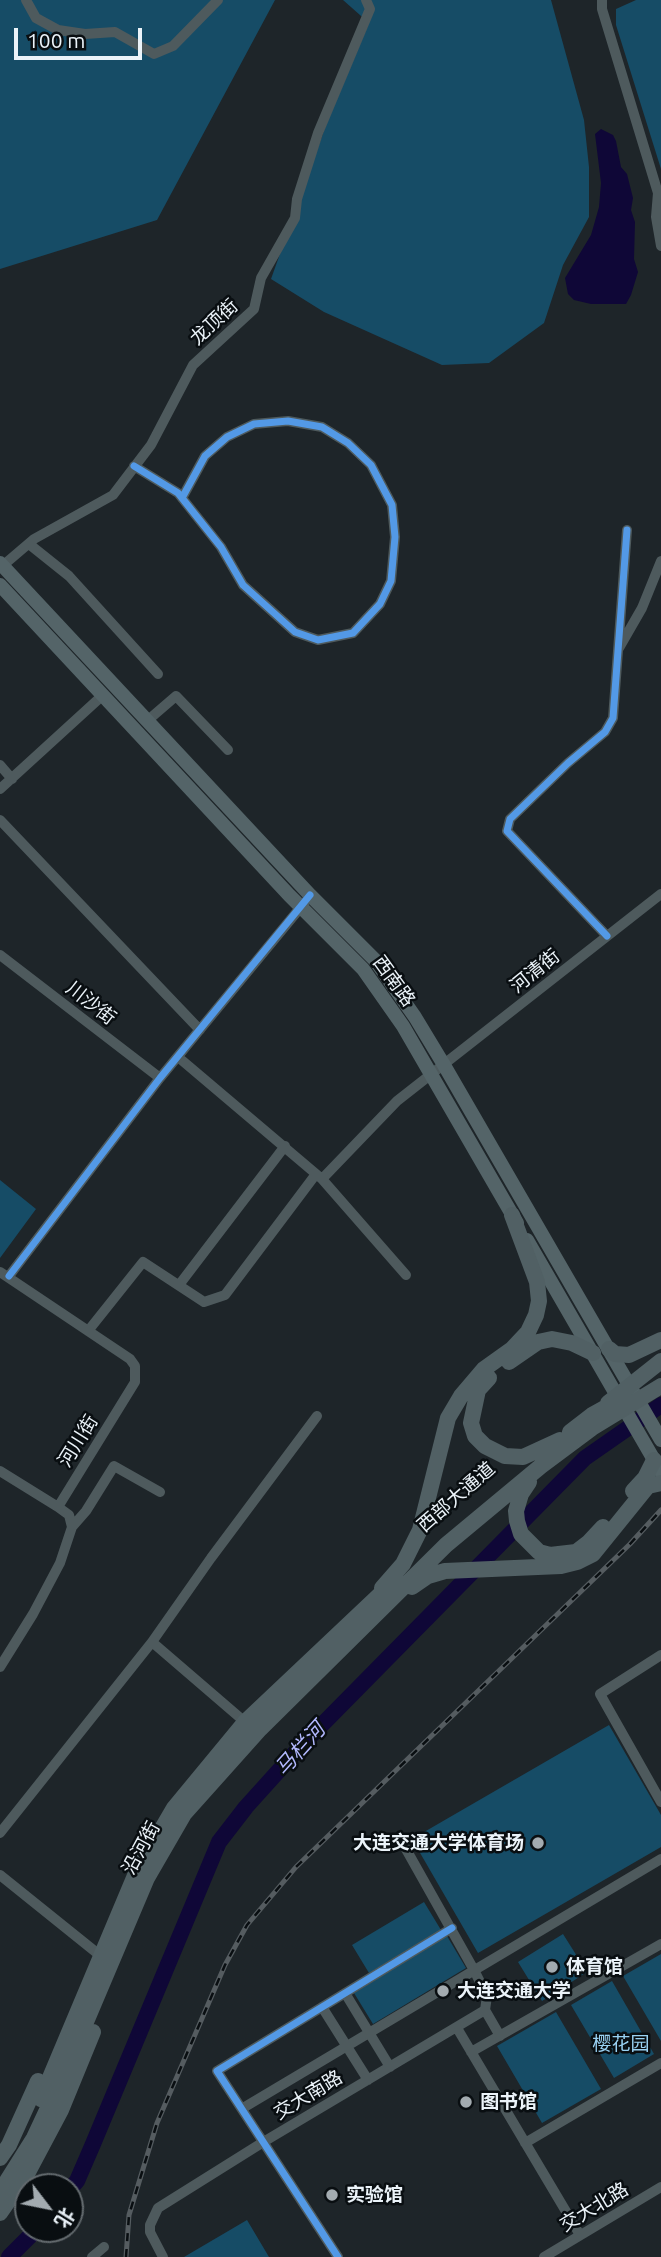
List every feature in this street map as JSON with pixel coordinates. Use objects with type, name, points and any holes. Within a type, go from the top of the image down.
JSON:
[{"type":"highway","points":[[329,1642],[403,1564],[420,1530],[448,1418],[461,1396],[484,1369],[512,1349],[528,1332],[536,1315],[539,1301],[537,1282],[512,1215]]},
{"type":"highway","points":[[560,1440],[523,1457],[505,1456],[485,1446],[475,1436],[471,1423],[478,1390],[488,1378],[538,1342],[552,1339],[572,1343],[593,1353]]},
{"type":"highway","points":[[609,1349],[615,1354],[629,1355],[661,1340]]},
{"type":"highway","points":[[592,1415],[661,1361]]},
{"type":"highway","name":"西部大通道","points":[[304,1677],[329,1642],[440,1538],[592,1415],[661,1376]]},
{"type":"highway","name":"西部大通道","points":[[304,1677],[348,1641],[446,1545],[541,1466],[593,1428],[661,1386]]},
{"type":"highway","points":[[541,1466],[521,1494],[516,1511],[517,1521],[521,1534],[539,1552],[550,1555],[571,1553],[589,1542],[645,1478],[655,1462]]},
{"type":"highway","points":[[348,1641],[428,1576],[445,1571],[561,1566],[593,1554],[648,1486],[661,1483]]},
{"type":"highway","name":"沿河街","points":[[59,2071],[131,1886],[174,1808],[245,1722],[304,1677]]},
{"type":"highway","name":"沿河街","points":[[59,2071],[147,1878],[184,1814],[304,1677]]},
{"type":"highway","points":[[0,2213],[27,2174],[61,2110],[130,1938],[184,1814]]},
{"type":"highway","points":[[0,2158],[9,2145],[97,1953],[131,1886]]},
{"type":"highway","points":[[0,2178],[27,2134],[59,2071]]},
{"type":"highway","points":[[0,2192],[34,2138],[59,2071]]},
{"type":"main road","name":"西南路","points":[[1,565],[147,721],[363,969],[403,1026],[655,1462]]},
{"type":"main road","name":"西南路","points":[[0,585],[103,695],[305,901],[375,960],[415,1017],[444,1065],[661,1440]]},
{"type":"street","points":[[26,0],[36,18],[58,30],[85,34],[115,32],[154,54],[173,46],[218,0]]},
{"type":"street","name":"龙顶街","points":[[1,565],[29,544],[113,495],[151,445],[194,366],[254,309],[261,278],[295,218],[297,198],[318,133],[370,9],[366,0]]},
{"type":"street","points":[[602,0],[602,9],[658,193],[656,217],[661,246]]},
{"type":"street","points":[[134,466],[178,493],[221,547],[243,584],[295,632],[318,640],[353,633],[380,604],[391,581],[395,537],[392,505],[371,465],[348,443],[322,427],[288,421],[254,424],[227,437],[205,456],[182,498]]},
{"type":"street","points":[[607,936],[508,831],[510,819],[568,763],[605,733],[613,718],[627,530]]},
{"type":"street","points":[[29,544],[69,576],[158,674]]},
{"type":"street","points":[[617,651],[642,608],[661,561]]},
{"type":"street","points":[[0,789],[103,695]]},
{"type":"street","points":[[147,721],[176,696],[228,750]]},
{"type":"street","points":[[0,765],[12,779]]},
{"type":"street","points":[[0,820],[200,1030]]},
{"type":"street","name":"河清街","points":[[179,1286],[204,1302],[225,1295],[319,1176],[397,1101],[661,894]]},
{"type":"street","points":[[5,1274],[305,901]]},
{"type":"street","name":"川沙街","points":[[0,955],[160,1078]]},
{"type":"street","points":[[178,1057],[319,1176],[406,1275]]},
{"type":"street","points":[[88,1331],[143,1262],[179,1286],[285,1146]]},
{"type":"street","name":"河川街","points":[[5,1274],[130,1359],[135,1366],[135,1382],[58,1507]]},
{"type":"street","points":[[0,1833],[152,1642],[317,1416]]},
{"type":"street","points":[[0,1667],[33,1615],[60,1563],[72,1527],[86,1511],[114,1466],[160,1492]]},
{"type":"street","points":[[0,1471],[69,1515],[72,1527]]},
{"type":"street","points":[[152,1642],[245,1722]]},
{"type":"street","points":[[661,1655],[600,1694],[661,1802]]},
{"type":"street","points":[[402,1842],[474,1970],[487,1996],[485,2010],[500,2036]]},
{"type":"street","points":[[243,2108],[661,1859]]},
{"type":"street","points":[[0,1875],[97,1953]]},
{"type":"street","points":[[338,2257],[217,2071],[452,1928]]},
{"type":"street","points":[[471,2052],[661,1944]]},
{"type":"street","points":[[345,1993],[390,2067]]},
{"type":"street","points":[[322,2007],[368,2080]]},
{"type":"street","name":"交大南路","points":[[163,2257],[150,2232],[158,2208],[485,2010]]},
{"type":"street","points":[[457,2028],[580,2235]]},
{"type":"street","points":[[525,2143],[661,2063]]},
{"type":"street","name":"交大北路","points":[[544,2257],[661,2187]]},
{"type":"street","points":[[92,2257],[104,2247]]},
{"type":"green space","points":[[0,0],[275,0],[157,220],[0,269]]},
{"type":"green space","points":[[343,0],[551,0],[584,120],[589,167],[589,217],[563,265],[544,323],[489,363],[442,365],[324,312],[271,279],[326,125],[369,23]]},
{"type":"green space","points":[[636,0],[661,0],[661,169],[616,25],[616,9]]},
{"type":"green space","points":[[0,1180],[36,1209],[0,1258]]},
{"type":"green space","name":"大连交通大学体育场","points":[[609,1725],[661,1815],[661,1847],[478,1953],[412,1839]]},
{"type":"green space","points":[[424,1902],[441,1930],[369,1973],[352,1945]]},
{"type":"green space","name":"体育馆","points":[[563,1934],[587,1972],[542,2001],[518,1962]]},
{"type":"green space","points":[[447,1936],[466,1968],[373,2024],[354,1993]]},
{"type":"green space","points":[[661,1954],[661,2041],[623,1976]]},
{"type":"green space","name":"樱花园","points":[[612,1981],[654,2054],[614,2078],[571,2005]]},
{"type":"green space","points":[[556,2012],[601,2089],[542,2123],[497,2046]]},
{"type":"green space","points":[[247,2220],[269,2257],[184,2257]]},
{"type":"shaded area","points":[[601,129],[613,135],[616,141],[621,167],[627,174],[633,198],[631,210],[635,222],[634,259],[638,272],[626,304],[591,304],[574,300],[568,294],[565,278],[591,235],[599,207],[601,183],[595,134]]},
{"type":"waterway","name":"马栏河","points":[[80,2173],[219,1842],[246,1807],[301,1746],[585,1458],[661,1405]]},
{"type":"waterway","name":"马栏河","points":[[9,2257],[23,2243]]},
{"type":"railway","points":[[126,2257],[129,2215],[157,2123],[225,1965],[247,1925],[296,1867],[630,1544],[661,1510]]},
{"type":"cycle path","points":[[134,466],[178,493],[221,547],[243,585],[295,632],[318,640],[353,633],[380,604],[391,581],[395,537],[392,505],[371,465],[348,443],[322,427],[288,421],[254,424],[227,437],[205,456],[182,498]]},
{"type":"cycle path","points":[[607,936],[507,831],[510,819],[568,763],[605,732],[613,718],[627,530]]},
{"type":"cycle path","points":[[9,1276],[160,1078],[310,895]]},
{"type":"cycle path","points":[[338,2257],[217,2071],[452,1928]]},
{"type":"place","name":"大连交通大学体育场","points":[[538,1843]]},
{"type":"place","name":"体育馆","points":[[552,1967]]},
{"type":"place","name":"大连交通大学","points":[[443,1991]]},
{"type":"place","name":"图书馆","points":[[466,2102]]},
{"type":"place","name":"实验馆","points":[[332,2195]]}]
